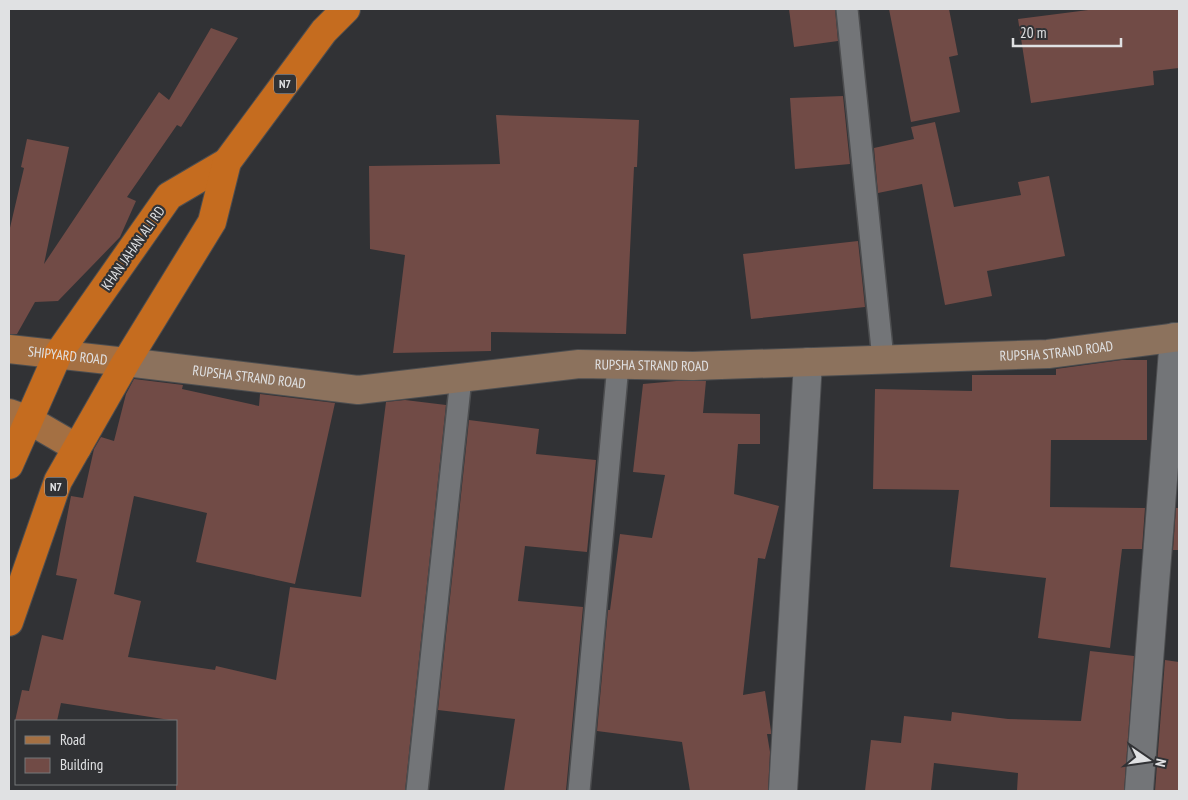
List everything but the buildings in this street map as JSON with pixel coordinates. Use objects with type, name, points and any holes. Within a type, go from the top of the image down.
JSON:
[{"type":"highway","name":"KHAN JAHAN ALI RD","points":[[126,362],[212,222],[227,162],[324,31],[346,9]]},
{"type":"highway","name":"KHAN JAHAN ALI RD","points":[[58,354],[169,196],[227,162]]},
{"type":"highway","name":"N7","points":[[9,465],[19,416],[58,354]]},
{"type":"highway","name":"N7","points":[[9,622],[58,480],[126,362]]},
{"type":"main road","name":"SHIPYARD ROAD","points":[[9,350],[126,362]]},
{"type":"main road","points":[[19,416],[77,448]]},
{"type":"street","name":"RUPSHA STRAND ROAD","points":[[126,362],[358,390],[580,364],[692,366],[1048,354],[1177,337]]},
{"type":"street","points":[[1139,791],[1177,337]]},
{"type":"street","points":[[782,791],[808,362]]},
{"type":"lane","points":[[847,9],[884,359]]},
{"type":"lane","points":[[579,791],[618,365]]},
{"type":"lane","points":[[417,791],[461,378]]}]
